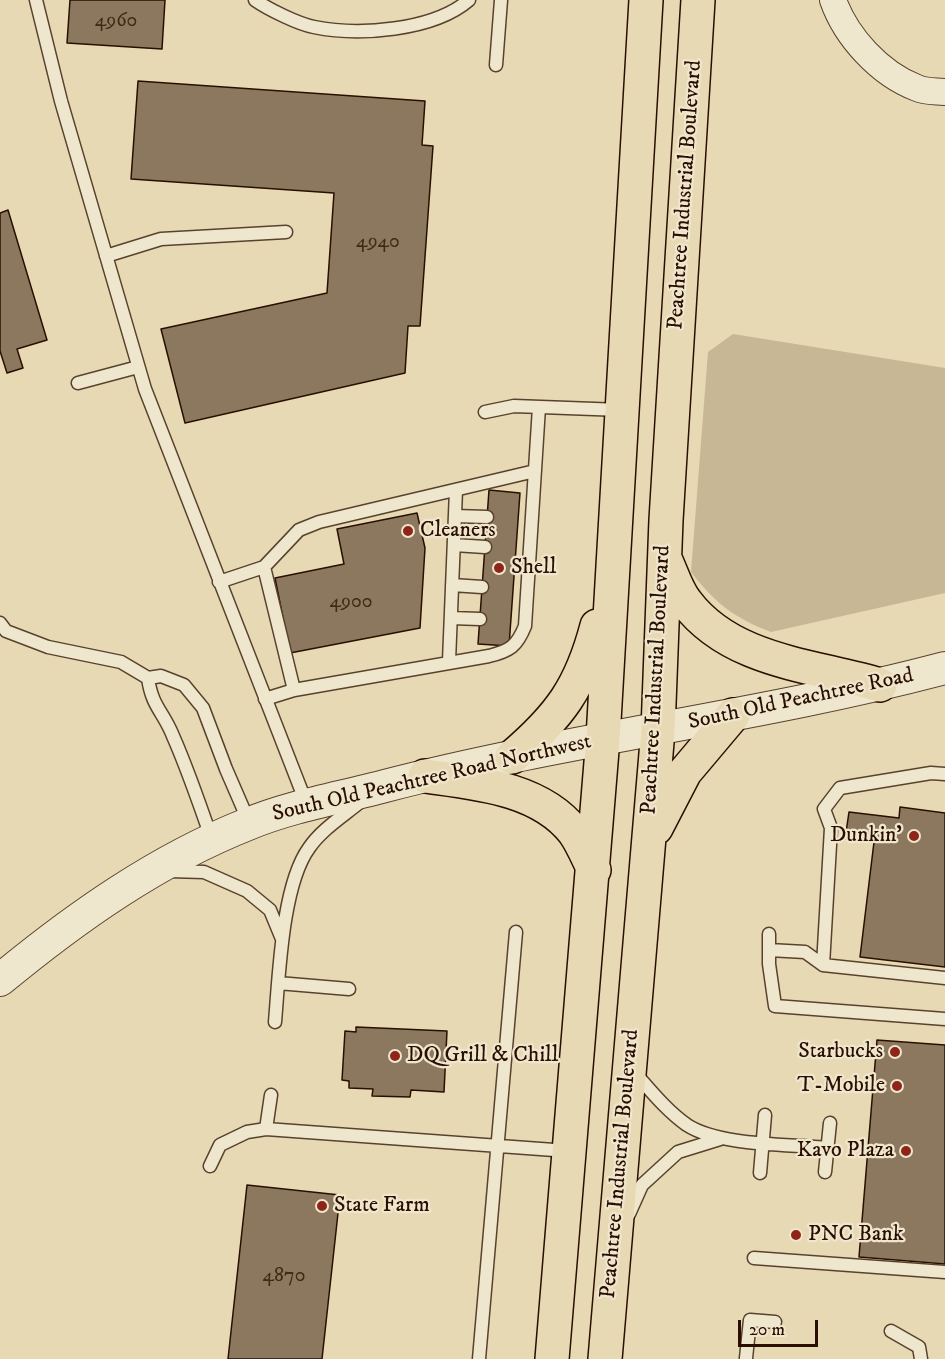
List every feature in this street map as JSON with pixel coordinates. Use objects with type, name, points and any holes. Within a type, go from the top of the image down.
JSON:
[{"type":"highway","points":[[552,1359],[594,870],[646,0]]},
{"type":"highway","name":"Peachtree Industrial Boulevard","points":[[605,1359],[658,730],[664,558],[698,0]]},
{"type":"highway","points":[[664,558],[686,602],[720,636],[765,657],[834,672],[880,686]]},
{"type":"highway","points":[[512,757],[541,732],[571,696],[587,663],[608,588],[613,579]]},
{"type":"highway","points":[[647,861],[656,826],[685,772],[733,715]]},
{"type":"highway","points":[[425,776],[481,784],[535,801],[574,832],[594,870]]},
{"type":"street","points":[[833,0],[840,20],[875,59],[918,89],[945,92]]},
{"type":"street","name":"South Old Peachtree Road","points":[[658,730],[880,686],[945,668]]},
{"type":"street","name":"South Old Peachtree Road Northwest","points":[[0,980],[61,930],[155,871],[212,840],[250,823],[425,776],[603,738],[658,730]]},
{"type":"lane","points":[[36,0],[61,101],[138,366],[219,582],[307,806]]},
{"type":"lane","points":[[255,0],[312,27],[370,32],[430,20],[469,0]]},
{"type":"lane","points":[[496,65],[501,0]]},
{"type":"lane","points":[[106,256],[161,240],[286,232]]},
{"type":"lane","points":[[78,383],[138,366]]},
{"type":"lane","points":[[485,412],[514,406],[623,410]]},
{"type":"lane","points":[[265,699],[294,690],[449,661],[489,656],[506,652],[518,644],[525,620],[539,407]]},
{"type":"lane","points":[[219,582],[264,567],[299,530],[319,522],[535,471]]},
{"type":"lane","points":[[449,661],[456,490]]},
{"type":"lane","points":[[455,516],[487,517]]},
{"type":"lane","points":[[518,517],[532,517]]},
{"type":"lane","points":[[454,545],[485,547]]},
{"type":"lane","points":[[516,549],[530,549]]},
{"type":"lane","points":[[264,567],[294,690]]},
{"type":"lane","points":[[452,585],[482,587]]},
{"type":"lane","points":[[513,588],[527,589]]},
{"type":"lane","points":[[451,618],[480,619]]},
{"type":"lane","points":[[511,620],[525,620]]},
{"type":"lane","points":[[0,624],[6,631],[48,647],[122,662],[148,678],[161,676],[184,685],[203,708],[225,769],[250,823]]},
{"type":"lane","points":[[148,678],[151,699],[173,734],[212,840]]},
{"type":"lane","points":[[823,965],[831,828],[824,809],[840,788],[931,773],[945,774]]},
{"type":"lane","points":[[276,1022],[282,939],[294,879],[309,848],[374,789]]},
{"type":"lane","points":[[155,871],[204,872],[247,891],[270,910],[282,939]]},
{"type":"lane","points":[[479,1359],[516,932]]},
{"type":"lane","points":[[769,934],[775,1006],[945,1019]]},
{"type":"lane","points":[[770,950],[805,952],[823,965],[945,978]]},
{"type":"lane","points":[[278,983],[349,989]]},
{"type":"lane","points":[[629,1067],[665,1106],[689,1126],[720,1139],[828,1148]]},
{"type":"lane","points":[[266,1129],[271,1095]]},
{"type":"lane","points":[[760,1173],[765,1115]]},
{"type":"lane","points":[[825,1172],[830,1123]]},
{"type":"lane","points":[[210,1166],[220,1145],[247,1132],[266,1129],[569,1151]]},
{"type":"lane","points":[[614,1247],[642,1185],[678,1152],[720,1139]]},
{"type":"lane","points":[[754,1258],[945,1272]]},
{"type":"lane","points":[[746,1359],[750,1320],[775,1322]]},
{"type":"lane","points":[[891,1331],[919,1347],[921,1359]]},
{"type":"shaded area","points":[[733,334],[945,368],[945,593],[771,632],[736,615],[717,601],[700,583],[691,572],[708,352]]},
{"type":"building","points":[[70,0],[165,0],[162,49],[67,43]]},
{"type":"building","points":[[138,81],[425,101],[422,145],[433,146],[420,326],[408,326],[405,373],[185,423],[161,329],[327,293],[334,193],[131,179]]},
{"type":"building","points":[[8,210],[47,340],[17,349],[23,368],[7,373],[0,351],[0,213]]},
{"type":"building","name":"Shell","points":[[489,490],[520,493],[509,646],[478,644]]},
{"type":"building","points":[[417,513],[425,548],[420,628],[290,653],[275,578],[344,564],[337,529]]},
{"type":"building","points":[[900,807],[945,813],[945,967],[860,957],[874,842],[845,839],[849,812],[899,818]]},
{"type":"building","name":"DQ Grill & Chill","points":[[356,1027],[447,1031],[444,1092],[411,1090],[410,1097],[372,1096],[373,1089],[349,1088],[349,1081],[342,1080],[345,1031],[356,1032]]},
{"type":"building","name":"Kavo Plaza","points":[[877,1040],[945,1045],[945,1264],[859,1257]]},
{"type":"building","points":[[247,1185],[340,1195],[322,1359],[228,1359]]},
{"type":"place","name":"Cleaners","points":[[408,531]]},
{"type":"place","name":"Shell","points":[[499,568]]},
{"type":"place","name":"Dunkin'","points":[[914,836]]},
{"type":"place","name":"Starbucks","points":[[895,1052]]},
{"type":"place","name":"DQ Grill & Chill","points":[[395,1056]]},
{"type":"place","name":"T-Mobile","points":[[897,1086]]},
{"type":"place","name":"Kavo Plaza","points":[[906,1151]]},
{"type":"place","name":"State Farm","points":[[322,1206]]},
{"type":"place","name":"PNC Bank","points":[[796,1235]]}]
